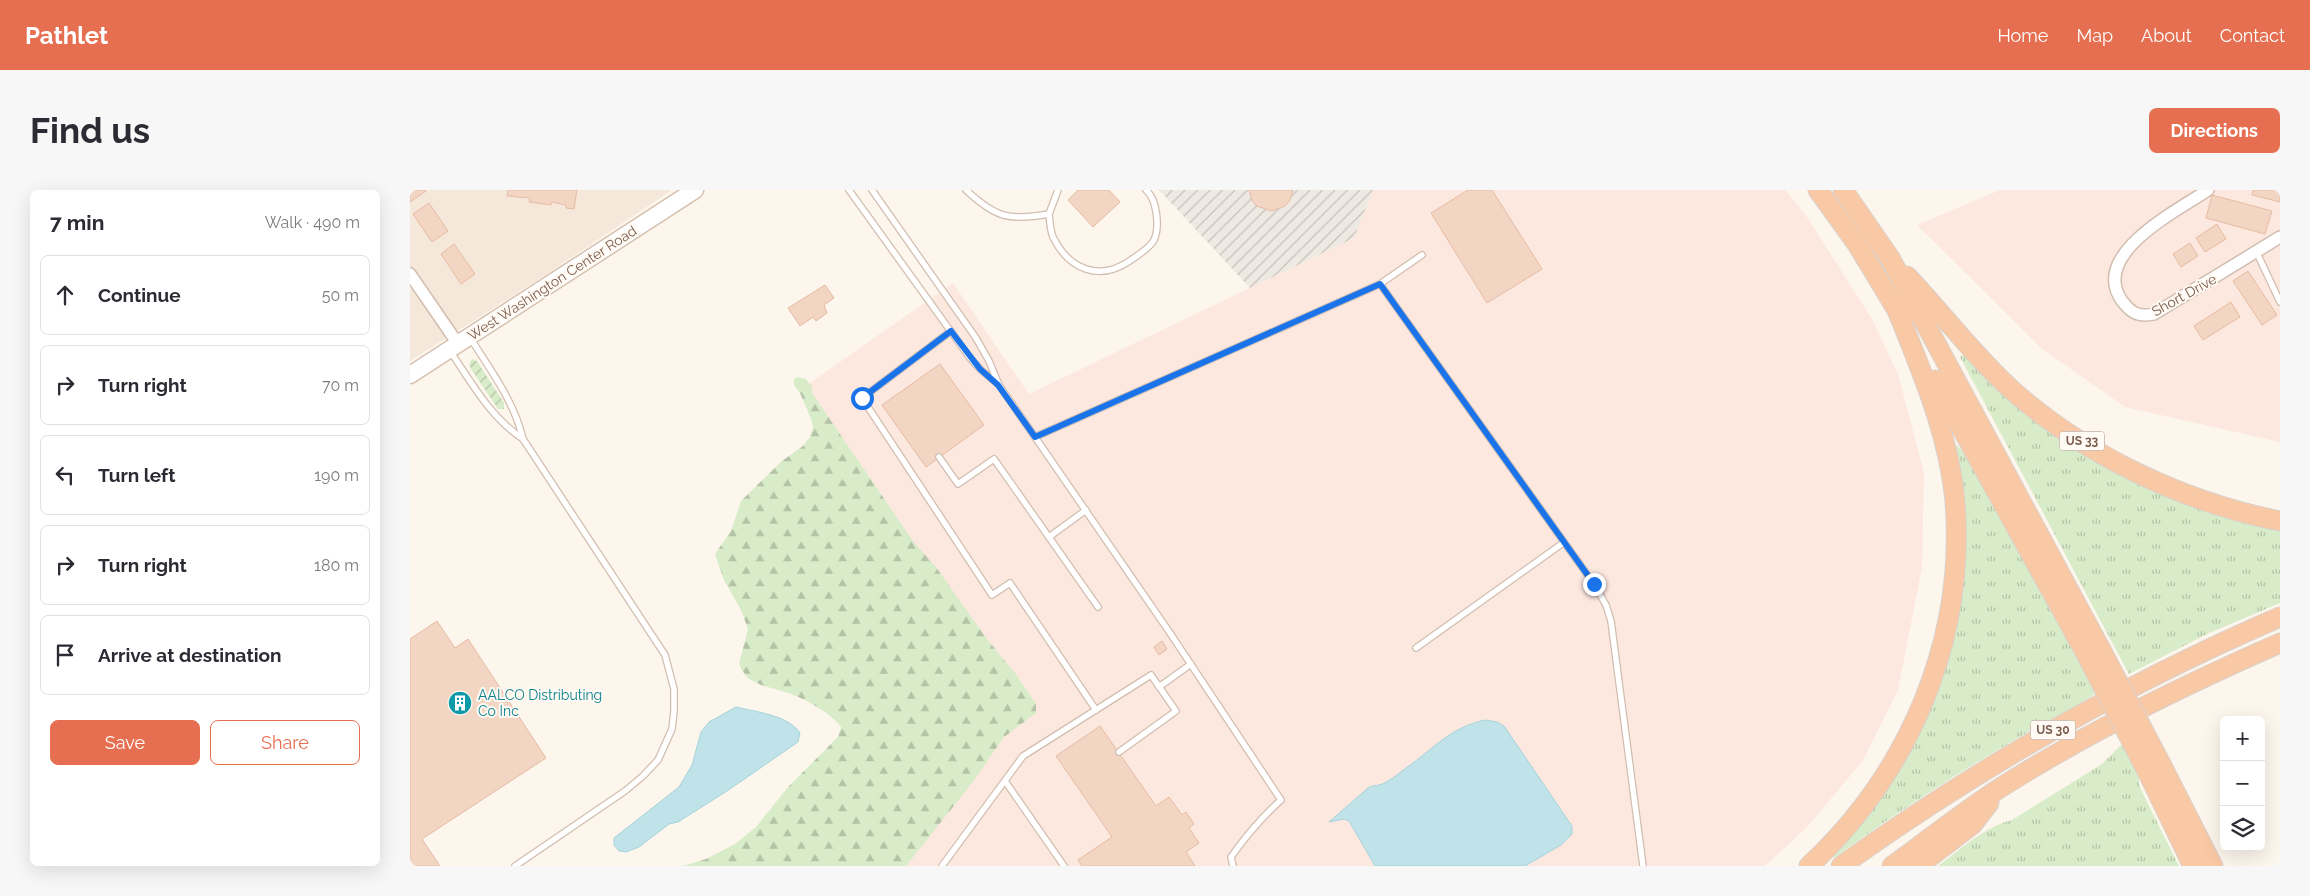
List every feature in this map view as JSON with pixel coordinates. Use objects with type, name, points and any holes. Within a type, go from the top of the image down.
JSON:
[{"type":"highway","points":[[1818,190],[1857,244],[1897,310],[2093,651]]},
{"type":"highway","name":"US 33","points":[[1844,190],[1890,258],[1996,374],[2052,422],[2101,454],[2177,490],[2239,512],[2280,521]]},
{"type":"highway","points":[[1890,258],[2155,770],[2213,866]]},
{"type":"highway","points":[[1809,866],[1861,811],[1903,746],[1932,681],[1949,615],[1956,547],[1955,501],[1945,447],[1931,395],[1897,310]]},
{"type":"highway","name":"US 30","points":[[1840,866],[1971,778],[2071,719],[2158,674],[2280,617]]},
{"type":"highway","name":"US 30","points":[[1892,866],[2000,788],[2104,728],[2280,643]]},
{"type":"highway","points":[[2155,770],[2193,866]]},
{"type":"highway","points":[[1918,866],[1972,825],[2000,788]]},
{"type":"main road","name":"West Washington Center Road","points":[[410,375],[675,195],[695,190]]},
{"type":"street","name":"Short Drive","points":[[2208,190],[2162,220],[2128,246],[2116,264],[2114,279],[2116,287],[2129,310],[2141,316],[2154,314],[2257,253],[2280,237]]},
{"type":"street","points":[[410,274],[459,343]]},
{"type":"lane","points":[[848,190],[951,331],[980,369],[998,385],[1035,437],[1191,664],[1281,800],[1268,811],[1231,857],[1232,866]]},
{"type":"lane","points":[[872,190],[976,338],[990,361],[998,385]]},
{"type":"lane","points":[[966,190],[989,209],[1004,216],[1023,219],[1049,214]]},
{"type":"lane","points":[[1058,190],[1049,214],[1052,235],[1072,263],[1085,270],[1104,271],[1122,266],[1142,252],[1154,240],[1157,218],[1152,195],[1146,190]]},
{"type":"lane","points":[[2257,253],[2280,302]]},
{"type":"lane","points":[[1035,437],[1380,284],[1422,255]]},
{"type":"lane","points":[[1380,284],[1594,584],[1606,605],[1611,621],[1643,866]]},
{"type":"lane","points":[[951,331],[862,398],[992,595],[1010,583],[1096,710]]},
{"type":"lane","points":[[459,343],[492,412],[507,428],[523,439]]},
{"type":"lane","points":[[459,343],[510,400],[517,415],[523,439],[665,655],[674,689],[672,729],[666,746],[658,760],[643,776],[515,866]]},
{"type":"lane","points":[[939,457],[958,484],[994,459],[1098,607]]},
{"type":"lane","points":[[1049,537],[1086,510]]},
{"type":"lane","points":[[1416,648],[1563,543]]},
{"type":"lane","points":[[1159,687],[1191,664]]},
{"type":"lane","points":[[942,866],[1023,756],[1151,675],[1176,711],[1119,752]]},
{"type":"lane","points":[[1005,781],[1064,866]]},
{"type":"shaded area","points":[[410,190],[672,190],[547,274],[410,361]]},
{"type":"shaded area","points":[[1159,190],[1373,190],[1354,238],[1250,288]]},
{"type":"shaded area","points":[[1373,190],[1785,190],[1805,214],[1872,319],[1898,374],[1924,473],[1922,567],[1898,690],[1862,762],[1806,828],[1765,866],[895,866],[1019,708],[804,387],[953,283],[1029,394],[1354,238]]},
{"type":"shaded area","points":[[2000,190],[2280,190],[2280,442],[2125,407],[2041,348],[1917,225]]},
{"type":"green space","points":[[1965,353],[2058,433],[2280,527],[2280,603],[2207,634],[2129,674],[1960,357]]},
{"type":"green space","points":[[472,359],[477,361],[504,403],[504,409],[498,409],[471,369],[469,364]]},
{"type":"green space","points":[[798,377],[806,379],[812,387],[812,393],[913,541],[936,567],[987,639],[1015,673],[1036,704],[1036,713],[1004,737],[972,783],[906,866],[683,866],[706,859],[735,844],[756,827],[788,787],[838,737],[841,727],[824,712],[795,695],[756,683],[747,677],[739,664],[748,629],[741,610],[724,580],[715,554],[731,531],[741,501],[782,461],[803,446],[810,437],[813,427],[811,419],[800,393],[794,385],[794,379]]},
{"type":"green space","points":[[1957,445],[1968,457],[2097,692],[1943,783],[1834,858],[1832,854],[1945,662],[1955,446]]},
{"type":"green space","points":[[2122,744],[2139,778],[2139,785],[2146,800],[2179,866],[1938,866],[1982,833],[2012,820],[2102,764]]},
{"type":"water","points":[[736,707],[771,715],[788,722],[800,733],[798,742],[727,791],[678,822],[669,824],[639,847],[626,852],[619,851],[614,845],[614,838],[679,787],[692,765],[701,732],[709,722]]},
{"type":"water","points":[[1485,720],[1497,722],[1504,726],[1572,826],[1572,834],[1561,845],[1525,866],[1375,866],[1349,821],[1344,819],[1329,822],[1368,788],[1390,780],[1452,733]]},
{"type":"building","points":[[410,190],[425,190],[426,191],[410,202]]},
{"type":"building","points":[[508,190],[577,190],[574,209],[552,202],[551,205],[529,202],[530,198],[507,196]]},
{"type":"building","points":[[1078,190],[1109,190],[1120,202],[1093,227],[1068,200]]},
{"type":"building","points":[[1249,190],[1293,190],[1290,200],[1285,206],[1271,211],[1257,206],[1252,201]]},
{"type":"building","points":[[1468,190],[1492,190],[1542,269],[1487,303],[1431,213]]},
{"type":"building","points":[[2253,190],[2280,190],[2280,202],[2252,195]]},
{"type":"building","points":[[2212,195],[2272,211],[2265,234],[2206,218]]},
{"type":"building","points":[[429,203],[448,231],[432,242],[413,214]]},
{"type":"building","points":[[2217,224],[2226,239],[2205,252],[2196,238]]},
{"type":"building","points":[[2190,243],[2198,256],[2181,267],[2173,254]]},
{"type":"building","points":[[454,244],[475,274],[461,284],[441,254]]},
{"type":"building","points":[[2248,271],[2277,315],[2262,325],[2233,281]]},
{"type":"building","points":[[825,285],[834,298],[824,305],[827,313],[816,321],[813,317],[800,326],[788,308]]},
{"type":"building","points":[[2231,302],[2240,317],[2203,340],[2194,326]]},
{"type":"building","points":[[940,364],[984,425],[926,467],[882,405]]},
{"type":"building","name":"AALCO Distributing Co Inc","points":[[437,621],[455,648],[468,639],[546,758],[422,839],[440,866],[410,866],[410,639]]},
{"type":"building","points":[[1162,641],[1167,649],[1159,655],[1154,647]]},
{"type":"building","points":[[1100,726],[1156,806],[1169,797],[1182,815],[1186,812],[1194,824],[1189,828],[1199,843],[1186,852],[1195,866],[1082,866],[1078,860],[1112,837],[1056,756]]},
{"type":"place","name":"AALCO Distributing Co Inc","points":[[460,703]]},
{"type":"route","points":[[862,398],[951,331],[970,358],[998,385],[1035,437],[1380,284],[1594,584]]}]
